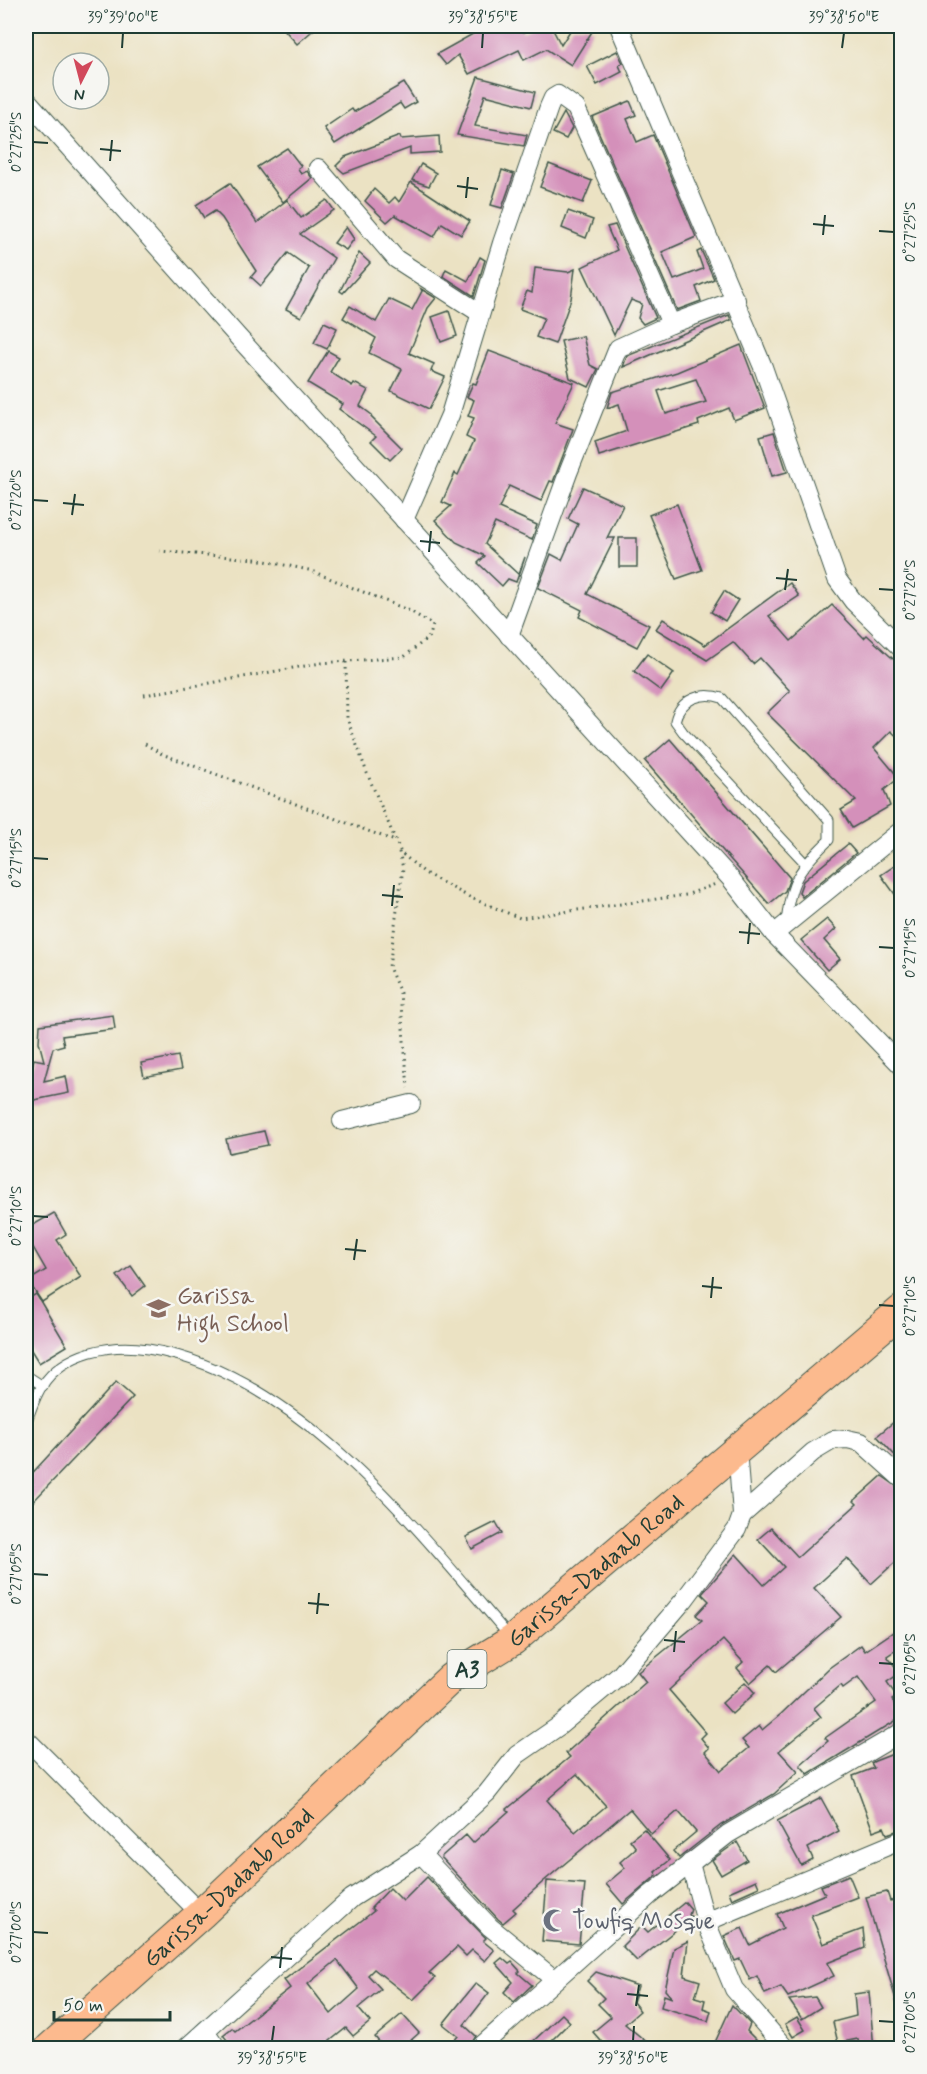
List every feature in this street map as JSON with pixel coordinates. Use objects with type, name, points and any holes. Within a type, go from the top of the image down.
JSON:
[{"type":"highway","name":"Garissa-Dadaab Road","points":[[50,2049],[201,1914],[451,1678],[513,1640],[737,1448],[902,1311]]},
{"type":"street","points":[[619,26],[763,367],[837,579],[853,601],[902,649]]},
{"type":"street","points":[[404,520],[450,415],[480,313],[549,106],[553,98],[558,95],[576,108],[671,324]]},
{"type":"street","points":[[26,99],[509,636],[730,879],[780,929],[902,1066]]},
{"type":"street","points":[[318,168],[396,259],[480,313]]},
{"type":"street","points":[[509,636],[568,473],[618,348],[671,324],[736,300]]},
{"type":"street","points":[[780,929],[902,830]]},
{"type":"street","points":[[342,1121],[411,1104]]},
{"type":"street","points":[[742,1515],[813,1452],[833,1440],[847,1439],[861,1442],[902,1479]]},
{"type":"street","points":[[186,2049],[351,1898],[421,1854],[487,1793],[517,1755],[559,1726],[620,1675],[684,1600],[737,1529],[742,1515],[737,1448]]},
{"type":"street","points":[[479,2049],[554,1979],[690,1863],[728,1834],[902,1732]]},
{"type":"street","points":[[26,1739],[201,1914]]},
{"type":"street","points":[[706,1922],[902,1840]]},
{"type":"street","points":[[421,1854],[490,1927],[554,1979]]},
{"type":"street","points":[[690,1863],[706,1922],[734,1989],[785,2049]]},
{"type":"street","points":[[205,2031],[217,2049]]},
{"type":"lane","points":[[780,929],[789,891],[805,863],[829,840],[829,819],[722,698],[710,694],[699,695],[683,706],[677,712],[675,721],[805,863]]},
{"type":"lane","points":[[26,1424],[43,1386],[62,1367],[98,1349],[133,1347],[179,1354],[230,1375],[299,1418],[400,1509],[513,1640]]},
{"type":"lane","points":[[26,1375],[43,1386]]},
{"type":"path","points":[[144,695],[321,663],[404,657],[430,636],[434,625],[410,611],[309,570],[255,559],[160,552]]},
{"type":"path","points":[[346,662],[347,718],[401,853],[425,873],[471,898],[520,918],[686,895],[730,879]]},
{"type":"path","points":[[146,744],[162,754],[396,841]]},
{"type":"path","points":[[396,841],[403,868],[389,967],[400,993],[404,1056],[411,1104]]},
{"type":"building","points":[[281,26],[318,26],[297,44]]},
{"type":"building","points":[[487,26],[520,26],[523,32],[537,26],[551,26],[561,45],[573,26],[585,26],[593,30],[571,65],[546,49],[524,60],[519,50],[469,74],[458,55],[446,65],[437,54]]},
{"type":"building","points":[[617,51],[623,63],[619,65],[622,72],[597,85],[587,66]]},
{"type":"building","points":[[478,77],[535,92],[531,107],[485,95],[475,126],[527,135],[524,146],[457,135]]},
{"type":"building","points":[[404,83],[416,102],[404,109],[400,103],[335,144],[324,128],[352,109],[354,112]]},
{"type":"building","points":[[630,101],[636,115],[627,119],[637,142],[653,135],[696,237],[662,252],[674,280],[703,269],[697,252],[701,250],[714,279],[696,287],[701,301],[677,310],[592,117]]},
{"type":"building","points":[[564,113],[572,128],[566,139],[553,133]]},
{"type":"building","points":[[400,136],[401,139],[439,136],[440,152],[410,154],[410,148],[344,173],[336,166],[345,157]]},
{"type":"building","points":[[287,148],[301,166],[298,168],[301,174],[307,171],[312,178],[283,202],[257,167]]},
{"type":"building","points":[[421,164],[436,173],[429,186],[412,180]]},
{"type":"building","points":[[549,164],[592,181],[583,203],[540,187]]},
{"type":"building","points":[[502,170],[514,174],[502,208],[491,205]]},
{"type":"building","points":[[411,182],[470,221],[461,235],[442,223],[434,237],[395,215],[387,222],[365,201],[374,189],[389,203],[395,197],[399,202]]},
{"type":"building","points":[[230,183],[257,223],[287,200],[301,218],[327,200],[334,210],[300,234],[334,258],[301,317],[286,309],[309,268],[288,253],[261,286],[251,277],[256,271],[222,218],[215,211],[204,218],[196,205]]},
{"type":"building","points":[[568,211],[593,220],[586,238],[562,228]]},
{"type":"building","points":[[615,225],[656,318],[643,324],[638,318],[642,304],[631,300],[614,335],[582,267],[617,250],[607,227]]},
{"type":"building","points":[[346,227],[354,239],[346,250],[334,243]]},
{"type":"building","points":[[359,253],[370,263],[343,293],[340,291]]},
{"type":"building","points":[[480,257],[485,260],[474,296],[443,276],[446,269],[468,281]]},
{"type":"building","points":[[535,268],[568,272],[575,269],[571,299],[555,344],[536,337],[544,318],[520,309],[527,291],[532,293]]},
{"type":"building","points":[[421,289],[436,298],[428,308],[409,353],[434,364],[431,371],[445,377],[429,409],[391,391],[402,369],[369,353],[376,338],[343,318],[350,306],[376,322],[389,299],[412,310]]},
{"type":"building","points":[[449,311],[457,336],[441,342],[432,317]]},
{"type":"building","points":[[729,315],[731,320],[623,367],[627,356]]},
{"type":"building","points":[[324,322],[337,328],[327,349],[314,343]]},
{"type":"building","points":[[583,336],[590,365],[598,369],[589,387],[570,378],[561,341]]},
{"type":"building","points":[[741,345],[765,408],[734,420],[729,408],[698,421],[699,425],[599,456],[595,442],[627,431],[619,404],[607,408],[612,392],[677,372]],"holes":[[[696,379],[706,402],[666,414],[658,391]]]},
{"type":"building","points":[[328,351],[339,357],[330,372],[352,386],[354,383],[368,390],[360,406],[372,415],[371,417],[402,448],[390,460],[371,441],[376,436],[339,409],[343,404],[308,383]]},
{"type":"building","points":[[489,351],[574,383],[555,423],[573,429],[553,482],[550,481],[541,501],[509,486],[499,508],[537,525],[532,540],[495,523],[485,544],[519,575],[516,582],[508,579],[502,586],[478,563],[485,556],[456,542],[435,520],[451,506],[442,502],[455,473],[458,475],[474,441],[466,437],[474,418],[468,416],[474,400],[467,397],[473,383],[476,384]]},
{"type":"building","points":[[774,432],[787,472],[772,476],[760,436]]},
{"type":"building","points":[[583,487],[623,505],[607,538],[615,538],[587,594],[649,625],[637,647],[579,617],[582,610],[538,588],[551,554],[562,560],[578,524],[568,519]]},
{"type":"building","points":[[677,504],[702,570],[676,579],[649,515]]},
{"type":"building","points":[[619,538],[637,538],[637,567],[619,567]]},
{"type":"building","points":[[790,583],[799,596],[769,616],[791,641],[832,605],[864,638],[867,635],[902,667],[902,741],[891,731],[874,748],[899,778],[884,790],[890,806],[852,828],[841,810],[856,801],[767,713],[790,691],[760,658],[753,664],[733,642],[707,660],[656,629],[663,619],[705,645]]},
{"type":"building","points":[[724,591],[738,600],[725,621],[711,612]]},
{"type":"building","points":[[647,654],[674,673],[661,691],[634,671]]},
{"type":"building","points":[[670,739],[790,878],[785,891],[769,904],[645,761]]},
{"type":"building","points":[[848,844],[856,853],[802,897],[799,892],[803,881]]},
{"type":"building","points":[[902,861],[902,904],[881,875]]},
{"type":"building","points":[[827,919],[836,929],[824,940],[840,959],[827,970],[801,940]]},
{"type":"building","points":[[113,1015],[115,1029],[62,1036],[64,1045],[53,1048],[44,1081],[66,1076],[69,1093],[29,1101],[26,1089],[34,1059],[44,1061],[39,1042],[40,1025]]},
{"type":"building","points":[[178,1056],[181,1070],[144,1077],[141,1063]]},
{"type":"building","points":[[264,1131],[268,1145],[229,1153],[226,1139]]},
{"type":"building","points":[[54,1213],[66,1234],[57,1240],[81,1277],[42,1302],[28,1281],[46,1270],[26,1235],[26,1229]]},
{"type":"building","points":[[131,1266],[145,1286],[132,1296],[117,1276]]},
{"type":"building","points":[[36,1294],[67,1346],[39,1363],[26,1342],[26,1300]]},
{"type":"building","points":[[116,1382],[133,1397],[26,1509],[26,1480]]},
{"type":"building","points":[[902,1415],[902,1463],[877,1436]]},
{"type":"building","points":[[882,1476],[902,1490],[902,1556],[871,1584],[847,1558],[814,1588],[841,1617],[776,1672],[770,1665],[750,1683],[737,1668],[743,1662],[723,1640],[669,1690],[706,1733],[701,1738],[709,1748],[705,1752],[721,1771],[749,1748],[742,1740],[759,1726],[762,1730],[829,1668],[861,1645],[865,1651],[902,1626],[902,1646],[887,1656],[900,1673],[887,1682],[897,1697],[892,1700],[902,1717],[808,1774],[800,1765],[828,1741],[825,1738],[876,1702],[858,1677],[843,1688],[841,1685],[814,1708],[821,1717],[779,1751],[798,1772],[774,1794],[721,1825],[679,1858],[673,1851],[696,1832],[678,1811],[651,1834],[630,1809],[544,1881],[513,1909],[516,1912],[503,1923],[498,1919],[441,1857],[466,1835],[473,1843],[509,1811],[507,1809],[570,1757],[566,1753],[646,1682],[638,1672],[702,1620],[696,1615],[709,1601],[702,1594],[736,1554],[764,1585],[784,1567],[758,1539],[771,1528],[798,1557],[857,1504],[854,1501]],"holes":[[[577,1774],[606,1806],[575,1832],[547,1800]]]},
{"type":"building","points":[[496,1522],[502,1533],[472,1549],[466,1537]]},
{"type":"building","points":[[745,1682],[755,1693],[732,1714],[722,1703]]},
{"type":"building","points":[[898,1752],[902,1760],[902,1829],[887,1834],[884,1827],[873,1831],[853,1776],[874,1768],[871,1763]]},
{"type":"building","points":[[821,1798],[839,1831],[808,1848],[813,1859],[801,1865],[777,1821]]},
{"type":"building","points":[[644,1829],[670,1860],[655,1872],[657,1875],[623,1904],[606,1884],[625,1868],[620,1862],[636,1848],[630,1840]]},
{"type":"building","points":[[737,1842],[747,1860],[721,1875],[712,1860]]},
{"type":"building","points":[[849,1875],[858,1897],[811,1915],[823,1944],[863,1929],[865,1948],[827,1963],[834,1976],[788,1997],[781,1987],[765,1994],[757,1976],[750,1980],[740,1959],[735,1961],[724,1936],[742,1928],[750,1945],[783,1928],[777,1914],[825,1894],[821,1886]]},
{"type":"building","points":[[427,1877],[486,1938],[483,1941],[494,1950],[485,1961],[472,1950],[466,1956],[457,1947],[429,1973],[435,1978],[413,2000],[374,1969],[368,1975],[381,1989],[358,2008],[370,2022],[353,2036],[346,2028],[320,2049],[234,2049],[223,2035],[232,2028],[235,2031],[290,1988],[284,1980],[374,1911],[371,1908],[390,1888],[403,1901]],"holes":[[[337,1960],[359,1989],[331,2014],[308,1984]]]},
{"type":"building","points":[[756,1880],[759,1887],[732,1899],[729,1892]]},
{"type":"building","points":[[547,1881],[585,1884],[579,1944],[542,1941]]},
{"type":"building","points":[[887,1892],[890,1901],[902,1899],[902,2007],[898,2007],[866,1897]]},
{"type":"building","points":[[685,1902],[691,1909],[689,1915],[692,1917],[637,1961],[622,1946],[642,1926],[648,1932]]},
{"type":"building","points":[[688,1941],[684,1976],[700,1981],[695,1997],[705,2000],[703,2008],[711,2011],[708,2021],[661,2007],[664,1995],[672,1998],[665,1990],[674,1948]]},
{"type":"building","points":[[502,1958],[509,1964],[512,1962],[520,1971],[518,1973],[532,1985],[514,2002],[504,1992],[513,1982],[496,1963]]},
{"type":"building","points":[[596,1972],[638,1986],[633,2002],[640,2011],[625,2024],[655,2049],[608,2049],[593,2032],[611,2017],[598,2004],[604,1998],[587,1981]]},
{"type":"building","points":[[476,1983],[489,1993],[464,2025],[476,2036],[468,2049],[459,2049],[453,2042],[458,2036],[443,2024]]},
{"type":"building","points":[[869,1992],[874,2049],[859,2049],[858,2039],[838,2043],[833,2022],[856,2016],[854,1994]]},
{"type":"building","points":[[815,1997],[821,2007],[802,2019],[789,2000]]},
{"type":"building","points":[[732,2005],[750,2024],[747,2031],[765,2049],[712,2049]]},
{"type":"building","points":[[402,2014],[419,2033],[401,2049],[385,2049],[375,2037]]},
{"type":"building","points":[[562,2014],[570,2022],[543,2049],[525,2049]]},
{"type":"building","points":[[797,2017],[805,2030],[793,2037],[785,2024]]},
{"type":"place","name":"Garissa High School","points":[[159,1309]]},
{"type":"place","name":"Towfiq Mosque","points":[[554,1920]]}]
